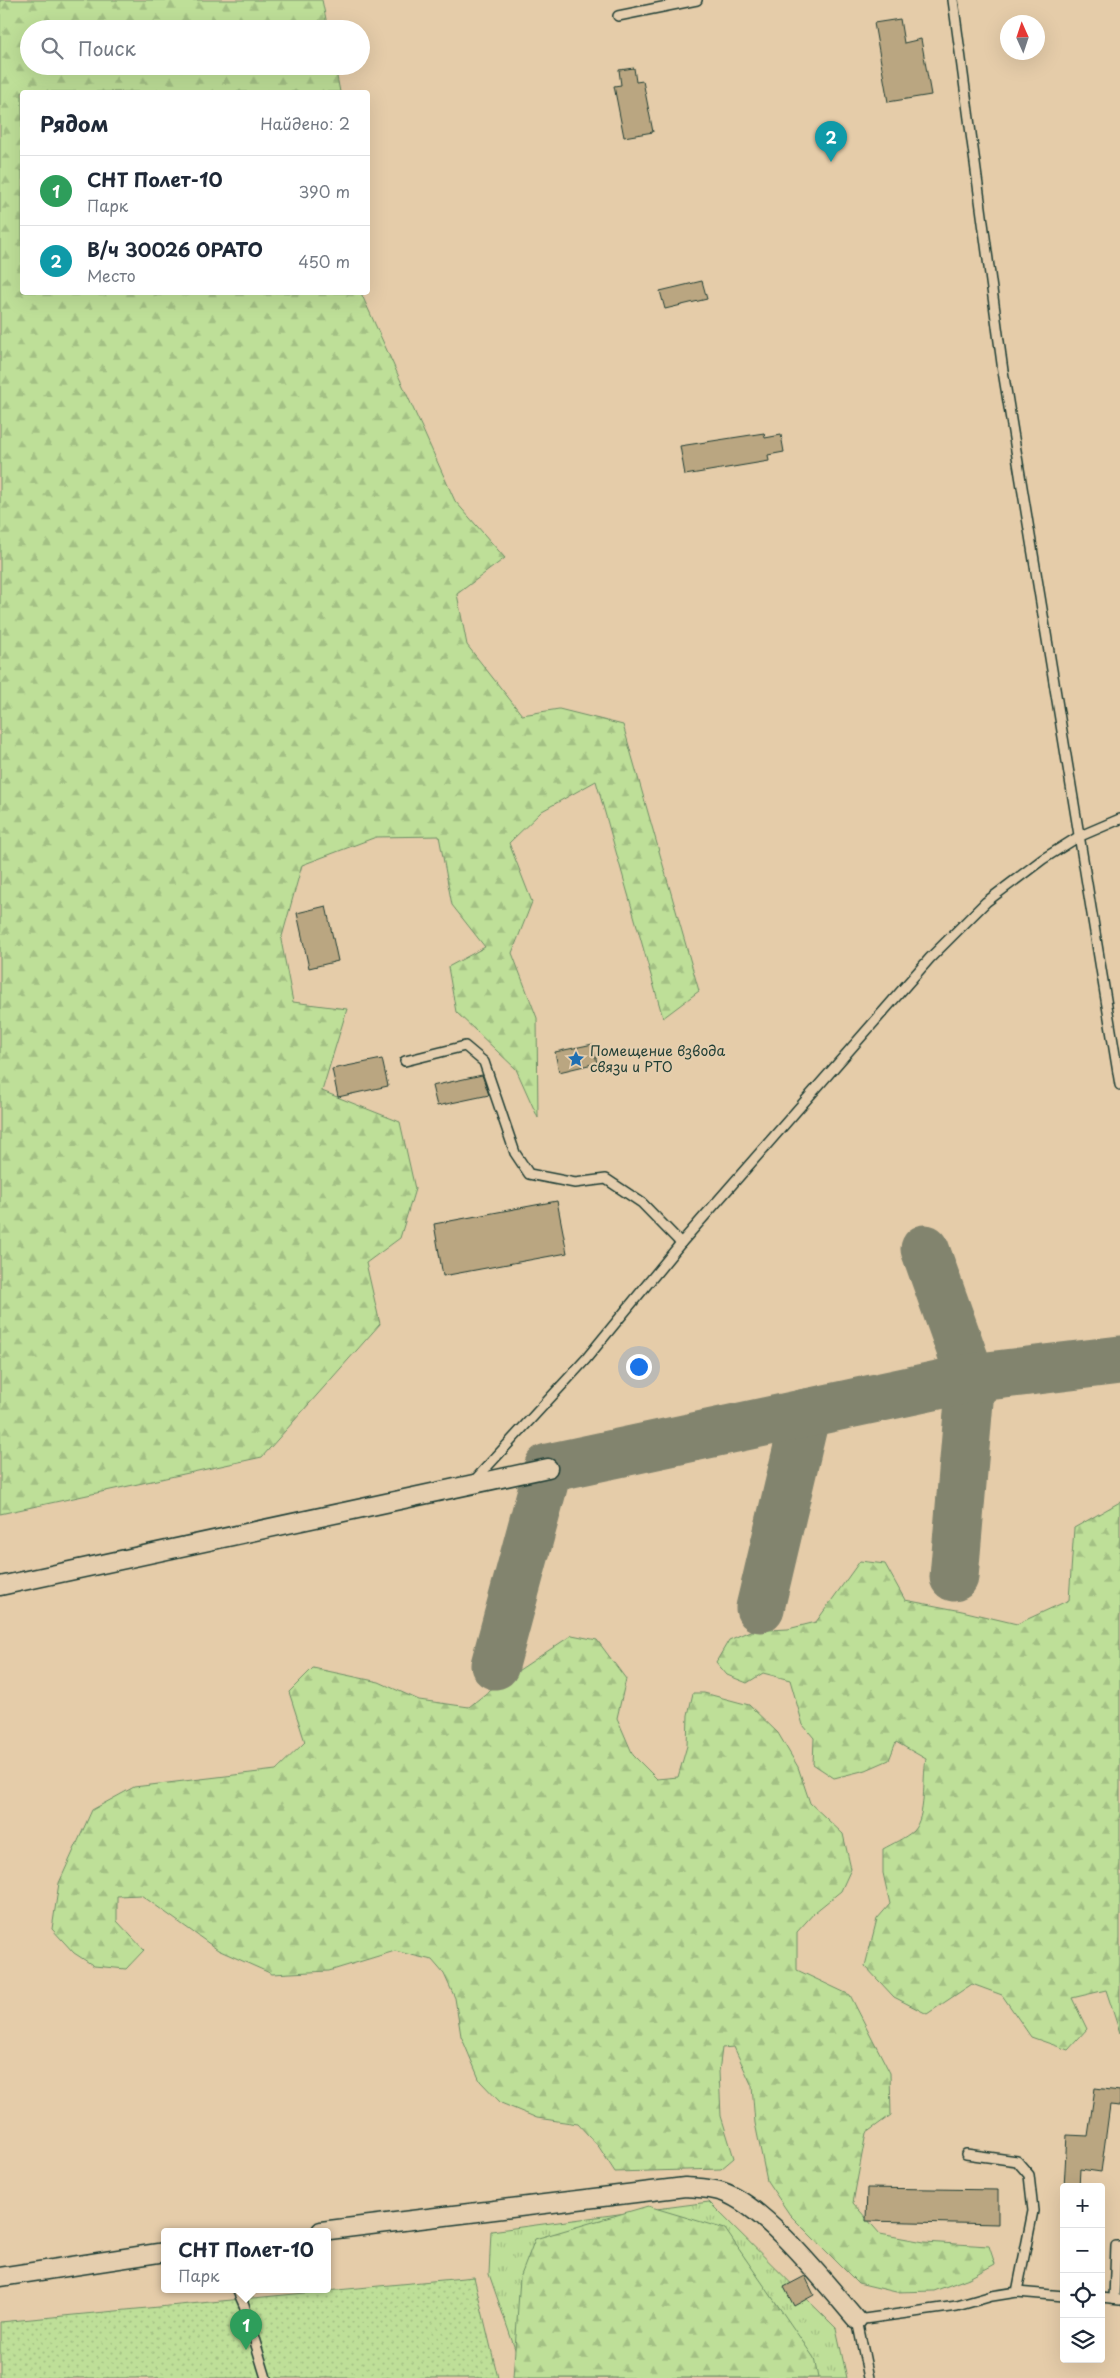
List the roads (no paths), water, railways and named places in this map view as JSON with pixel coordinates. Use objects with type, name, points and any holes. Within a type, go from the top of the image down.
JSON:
[{"type":"street","points":[[0,1586],[548,1468]]},
{"type":"street","points":[[331,2230],[685,2187],[722,2191],[752,2206],[802,2257],[857,2320]]},
{"type":"street","points":[[0,2277],[161,2253]]},
{"type":"lane","points":[[618,16],[697,0]]},
{"type":"lane","points":[[953,0],[1003,370],[1120,1086]]},
{"type":"lane","points":[[469,1485],[586,1359],[681,1243],[930,958],[986,902],[1042,858],[1078,837],[1120,819]]},
{"type":"lane","points":[[405,1061],[465,1046],[484,1062],[515,1153],[529,1174],[575,1183],[606,1179],[642,1203],[681,1243]]},
{"type":"lane","points":[[966,2154],[1016,2160],[1029,2175],[1033,2210],[1017,2292]]},
{"type":"lane","points":[[1117,2299],[1116,2246],[1120,2246]]},
{"type":"lane","points":[[869,2378],[857,2320],[957,2306],[992,2296],[1017,2292],[1060,2296]]},
{"type":"lane","points":[[239,2293],[265,2378]]},
{"type":"place","name":"В/ч 30026 ОРАТО","points":[[831,162]]},
{"type":"place","name":"Помещение взвода связи и РТО","points":[[576,1059]]},
{"type":"place","name":"СНТ Полет-10","points":[[246,2350]]}]
